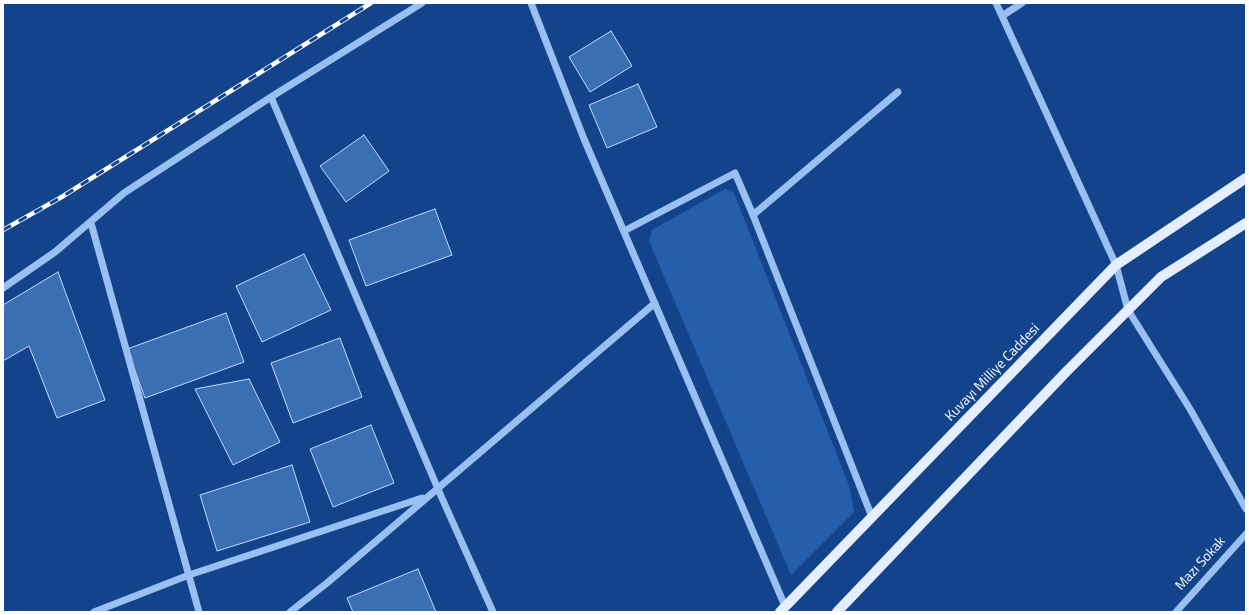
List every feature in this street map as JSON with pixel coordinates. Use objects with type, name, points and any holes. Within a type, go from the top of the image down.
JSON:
[{"type":"main road","name":"Kuvayı Milliye Caddesi","points":[[783,609],[1116,265],[1246,178]]},
{"type":"main road","points":[[837,612],[1066,372],[1161,277],[1246,223]]},
{"type":"street","points":[[3,288],[55,252],[91,223],[124,193],[271,97],[422,3]]},
{"type":"street","points":[[531,3],[584,139],[655,303],[783,609]]},
{"type":"street","points":[[996,3],[1116,265],[1128,310],[1190,409],[1246,509]]},
{"type":"street","points":[[1002,16],[1022,3]]},
{"type":"street","points":[[753,215],[898,92]]},
{"type":"street","points":[[271,97],[437,488],[493,612]]},
{"type":"street","points":[[624,231],[735,173],[872,517]]},
{"type":"street","points":[[91,223],[199,612]]},
{"type":"street","points":[[290,612],[327,583],[655,303]]},
{"type":"street","points":[[94,612],[189,575],[426,497]]},
{"type":"street","name":"Mazı Sokak","points":[[1176,612],[1246,534]]},
{"type":"shaded area","points":[[725,189],[734,193],[850,488],[854,512],[791,575],[649,241],[652,230]]},
{"type":"building","points":[[611,31],[632,66],[590,92],[569,57]]},
{"type":"building","points":[[638,84],[657,127],[607,148],[589,105]]},
{"type":"building","points":[[364,135],[389,171],[346,202],[320,166]]},
{"type":"building","points":[[435,209],[452,255],[366,286],[349,240]]},
{"type":"building","points":[[304,254],[331,310],[262,342],[236,286]]},
{"type":"building","points":[[58,272],[105,400],[57,418],[29,346],[3,361],[3,305]]},
{"type":"building","points":[[226,313],[244,362],[145,398],[127,349]]},
{"type":"building","points":[[340,338],[362,397],[293,423],[271,363]]},
{"type":"building","points":[[249,379],[280,442],[233,465],[195,389]]},
{"type":"building","points":[[371,425],[394,483],[333,507],[310,449]]},
{"type":"building","points":[[292,465],[310,522],[217,551],[200,495]]},
{"type":"building","points":[[418,569],[436,612],[353,612],[347,598]]},
{"type":"railway","points":[[3,230],[60,198],[371,3]]}]
